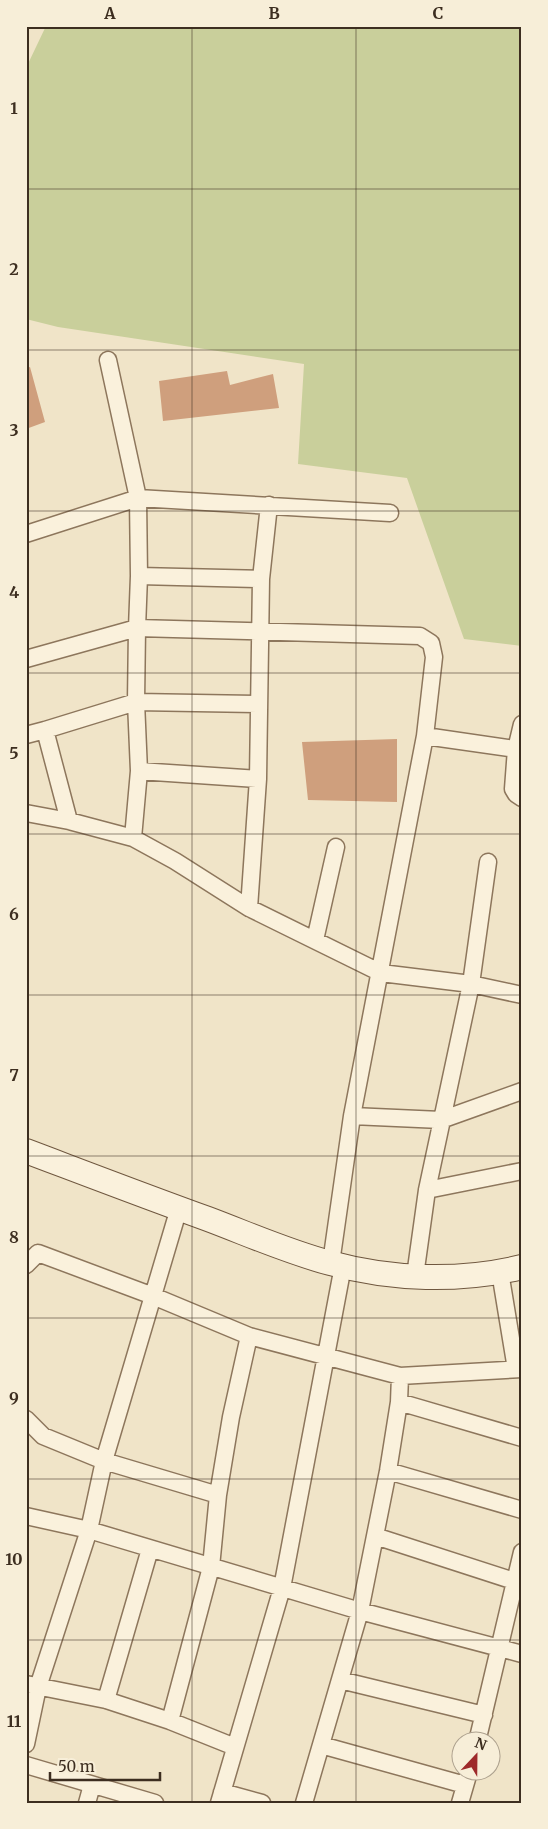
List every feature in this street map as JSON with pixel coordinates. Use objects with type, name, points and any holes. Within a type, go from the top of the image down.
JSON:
[{"type":"street","points":[[108,360],[138,498],[139,576],[136,702],[139,772],[133,838]]},
{"type":"street","points":[[26,534],[138,498],[390,513]]},
{"type":"street","points":[[249,908],[258,779],[262,579],[269,505]]},
{"type":"street","points":[[139,576],[262,579]]},
{"type":"street","points":[[26,659],[137,628],[420,636],[431,644],[434,657],[426,736],[352,1116],[337,1264],[325,1358],[282,1588],[221,1797],[262,1803]]},
{"type":"street","points":[[26,735],[136,702],[258,704]]},
{"type":"street","points":[[522,724],[513,789],[522,798]]},
{"type":"street","points":[[45,730],[69,821]]},
{"type":"street","points":[[426,736],[519,750]]},
{"type":"street","points":[[139,772],[258,779]]},
{"type":"street","points":[[26,814],[69,821],[133,838],[175,861],[249,908],[381,973],[471,984],[522,995]]},
{"type":"street","points":[[315,940],[336,847]]},
{"type":"street","points":[[414,1276],[427,1190],[471,984],[488,862]]},
{"type":"street","points":[[352,1116],[441,1120],[522,1091]]},
{"type":"street","points":[[26,1151],[337,1264],[385,1273],[414,1276],[458,1277],[511,1269],[519,1369],[400,1376],[325,1358],[249,1336],[153,1296],[38,1253],[26,1264]]},
{"type":"street","points":[[427,1190],[522,1171]]},
{"type":"street","points":[[26,1744],[32,1685],[89,1530],[104,1461],[179,1208]]},
{"type":"street","points":[[170,1721],[211,1567],[218,1495],[231,1417],[249,1336]]},
{"type":"street","points":[[304,1803],[360,1611],[388,1471],[399,1402],[400,1376]]},
{"type":"street","points":[[399,1402],[522,1438]]},
{"type":"street","points":[[26,1419],[43,1436],[104,1461],[218,1495]]},
{"type":"street","points":[[388,1471],[522,1510]]},
{"type":"street","points":[[26,1516],[89,1530],[360,1611],[522,1654]]},
{"type":"street","points":[[376,1536],[514,1581]]},
{"type":"street","points":[[106,1700],[150,1549]]},
{"type":"street","points":[[480,1732],[522,1552]]},
{"type":"street","points":[[340,1680],[484,1715]]},
{"type":"street","points":[[32,1685],[106,1700],[170,1721],[235,1747]]},
{"type":"street","points":[[321,1746],[450,1774]]},
{"type":"street","points":[[26,1765],[138,1800],[155,1803]]},
{"type":"street","points":[[460,1803],[466,1782]]},
{"type":"street","points":[[87,1803],[92,1785]]},
{"type":"green space","points":[[46,26],[522,26],[522,646],[464,639],[407,478],[298,464],[304,364],[58,327],[26,319],[26,68]]},
{"type":"building","points":[[30,367],[45,422],[26,429],[26,368]]},
{"type":"building","points":[[227,371],[230,385],[273,374],[279,408],[163,421],[159,381]]},
{"type":"building","points":[[397,739],[397,802],[308,800],[302,742]]}]
